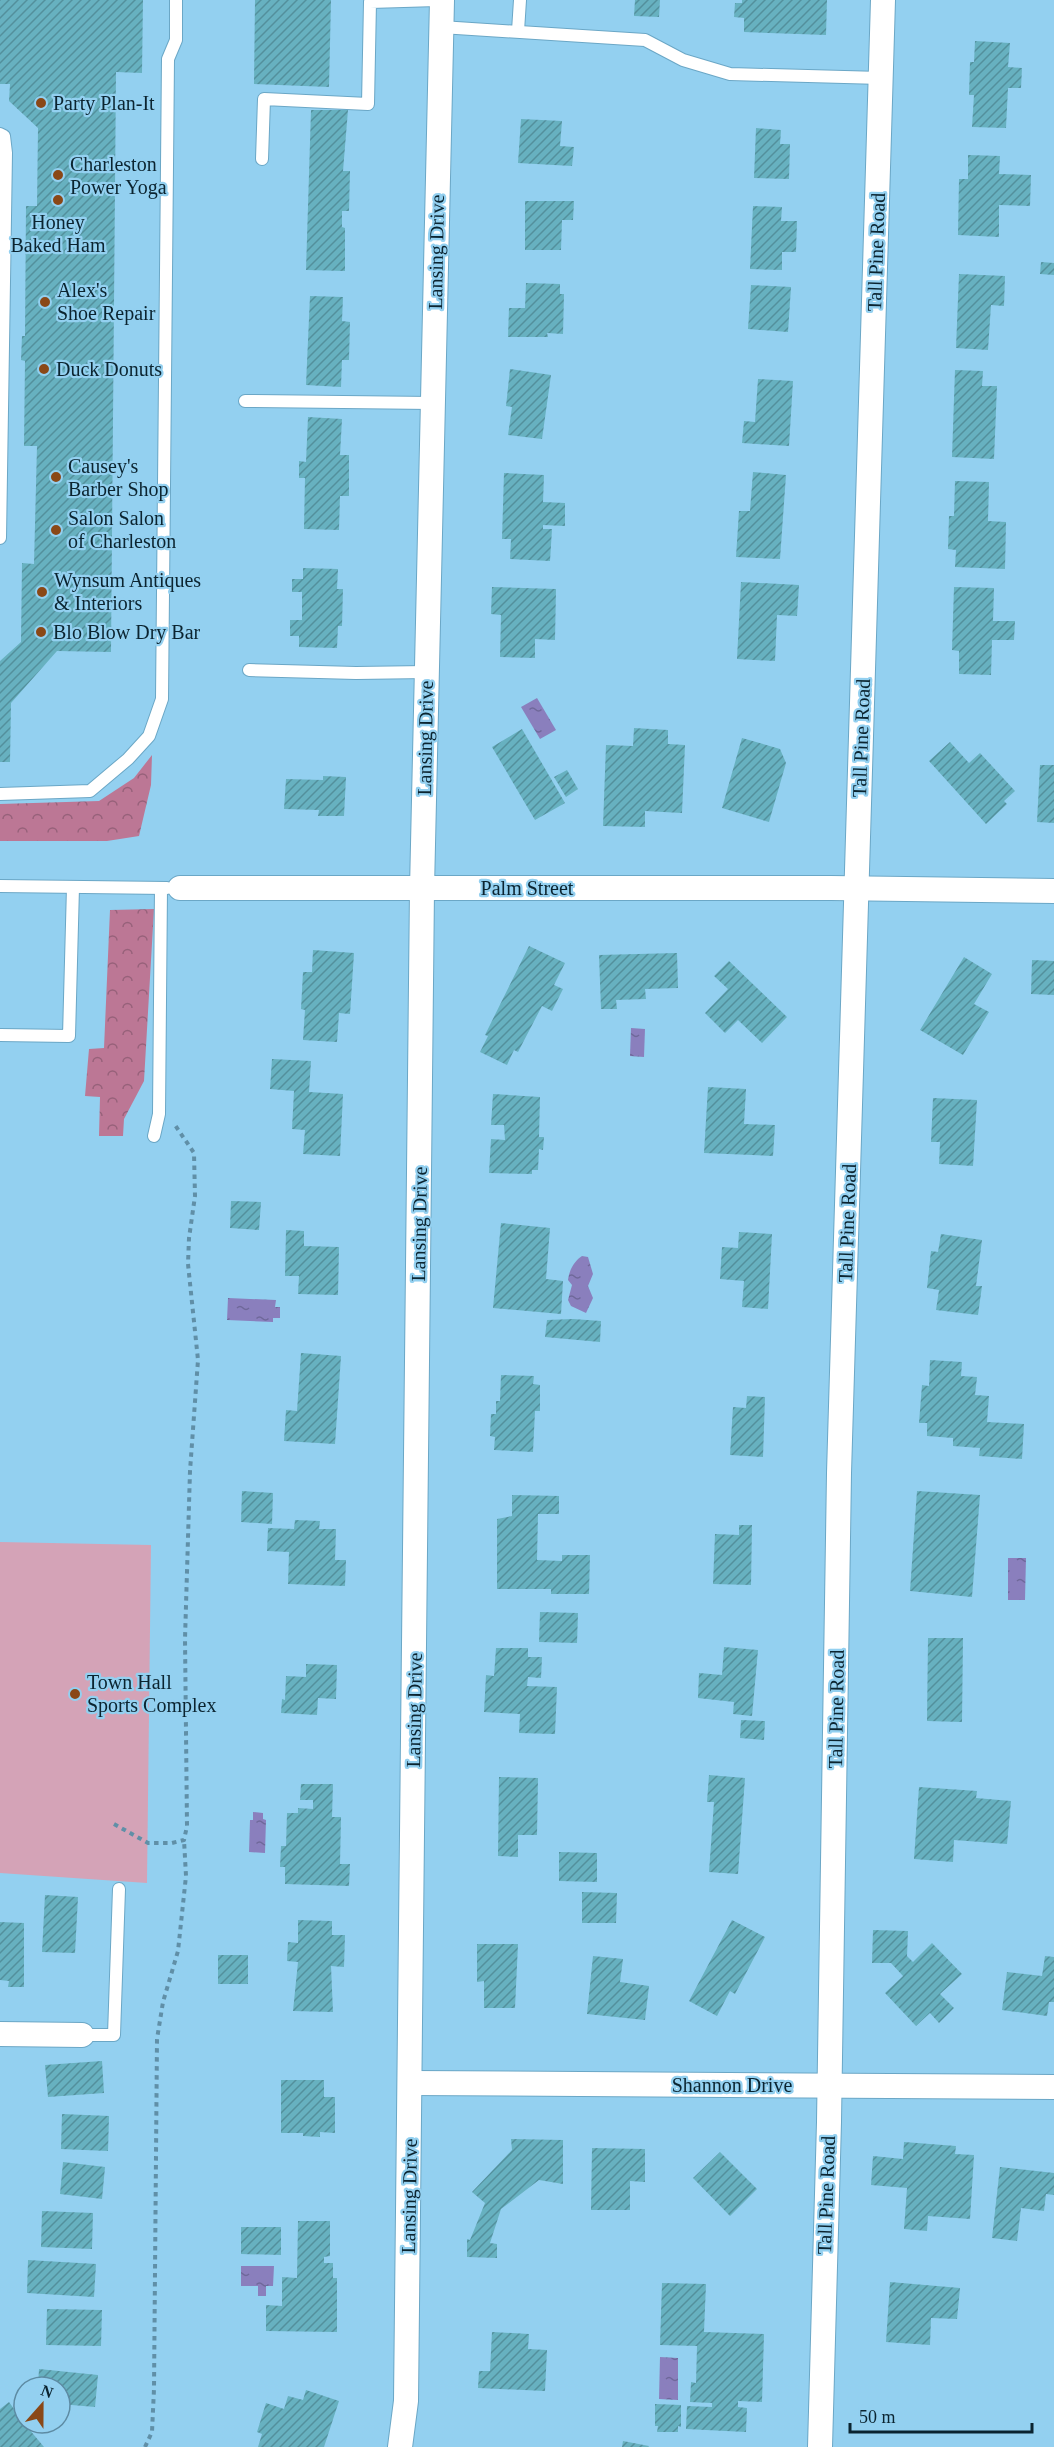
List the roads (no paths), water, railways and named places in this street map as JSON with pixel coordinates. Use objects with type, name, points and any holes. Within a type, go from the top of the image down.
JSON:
[{"type":"street","name":"Lansing Drive","points":[[400,2447],[406,2401],[422,889],[442,0]]},
{"type":"street","name":"Tall Pine Road","points":[[820,2447],[829,2085],[839,1473],[883,0]]},
{"type":"street","name":"Palm Street","points":[[170,888],[858,888],[1054,891]]},
{"type":"street","points":[[0,2034],[82,2035]]},
{"type":"street","name":"Shannon Drive","points":[[410,2082],[1054,2087]]},
{"type":"lane","points":[[0,794],[90,791],[128,759],[149,736],[162,699],[168,59],[176,40],[176,0]]},
{"type":"lane","points":[[262,159],[264,99],[368,104],[370,1],[437,0]]},
{"type":"lane","points":[[518,31],[520,0]]},
{"type":"lane","points":[[441,27],[645,40],[683,60],[729,74],[881,78]]},
{"type":"lane","points":[[0,134],[4,136],[6,153],[0,538]]},
{"type":"lane","points":[[245,401],[432,403]]},
{"type":"lane","points":[[249,670],[426,672]]},
{"type":"lane","name":"Palm Street","points":[[0,886],[170,888]]},
{"type":"lane","points":[[0,1035],[69,1036],[73,887]]},
{"type":"lane","points":[[154,1136],[159,1114],[170,888]]},
{"type":"lane","points":[[82,2035],[114,2035],[119,1888]]},
{"type":"water","points":[[537,698],[556,730],[540,739],[521,707]]},
{"type":"water","points":[[631,1028],[645,1029],[644,1057],[630,1056]]},
{"type":"water","points":[[582,1256],[588,1257],[593,1274],[588,1286],[593,1298],[586,1313],[571,1306],[568,1300],[572,1285],[568,1280],[569,1273],[574,1263]]},
{"type":"water","points":[[228,1298],[276,1300],[275,1307],[280,1307],[280,1318],[273,1318],[273,1322],[227,1320]]},
{"type":"water","points":[[1008,1558],[1026,1558],[1025,1600],[1008,1600]]},
{"type":"water","points":[[253,1812],[263,1813],[263,1819],[266,1820],[265,1853],[249,1852],[250,1820],[253,1820]]},
{"type":"water","points":[[241,2266],[274,2266],[273,2286],[266,2286],[266,2296],[258,2296],[258,2286],[241,2286]]},
{"type":"water","points":[[660,2357],[678,2358],[678,2400],[659,2399]]},
{"type":"place","name":"Party Plan-It","points":[[41,103]]},
{"type":"place","name":"Charleston Power Yoga","points":[[58,175]]},
{"type":"place","name":"Honey Baked Ham","points":[[58,200]]},
{"type":"place","name":"Alex's Shoe Repair","points":[[45,302]]},
{"type":"place","name":"Duck Donuts","points":[[44,369]]},
{"type":"place","name":"Causey's Barber Shop","points":[[56,477]]},
{"type":"place","name":"Salon Salon of Charleston","points":[[56,530]]},
{"type":"place","name":"Wynsum Antiques & Interiors","points":[[42,592]]},
{"type":"place","name":"Blo Blow Dry Bar","points":[[41,632]]},
{"type":"place","name":"Town Hall Sports Complex","points":[[75,1694]]}]
